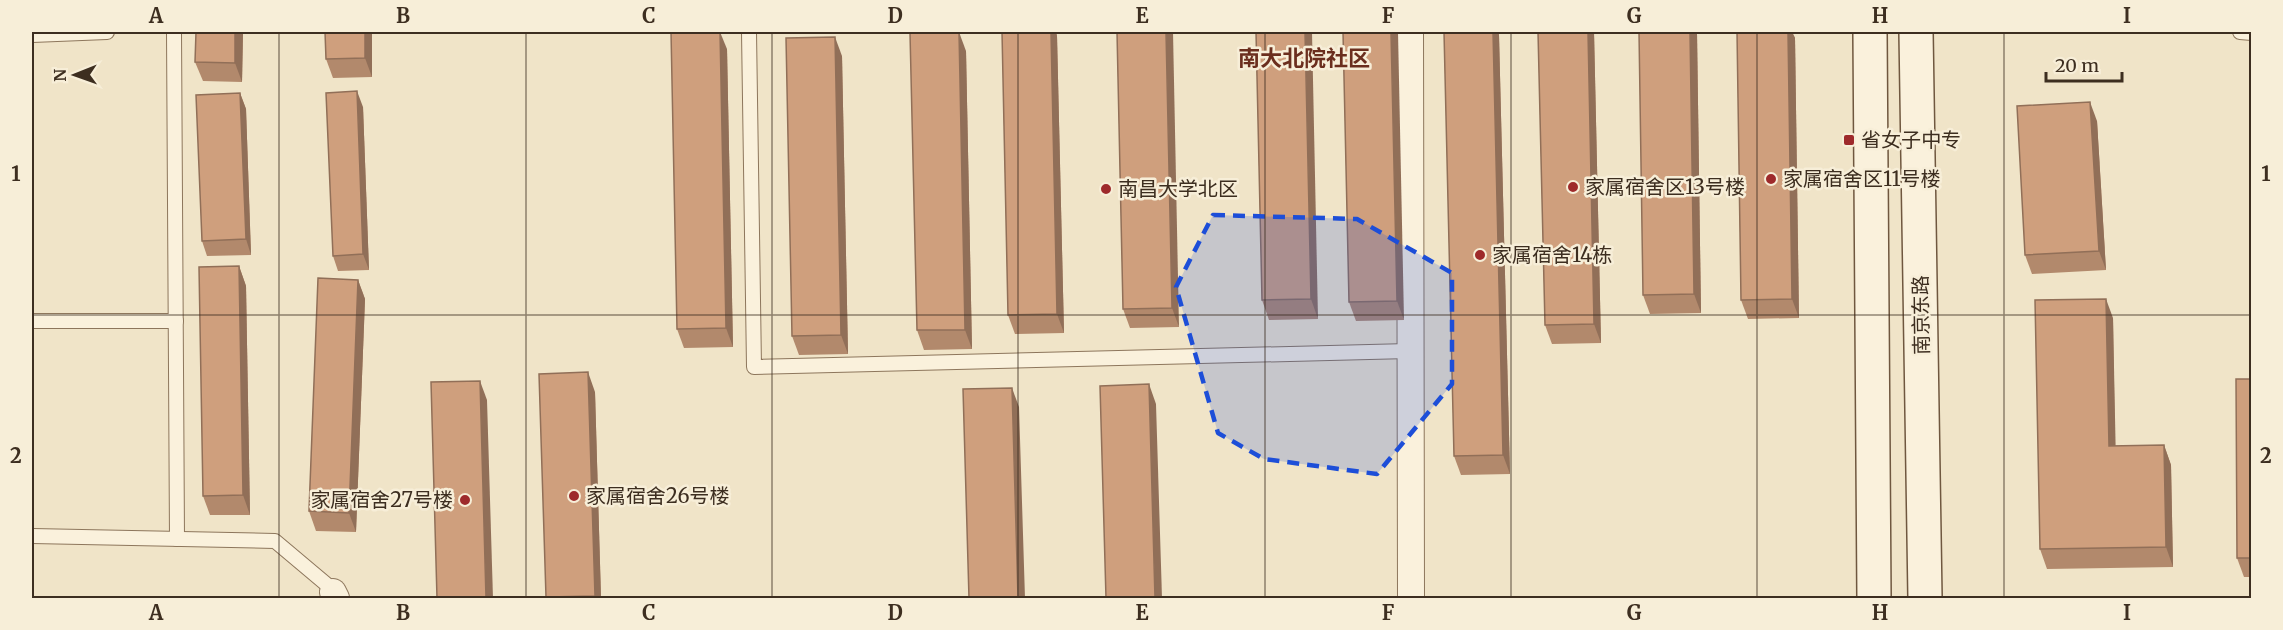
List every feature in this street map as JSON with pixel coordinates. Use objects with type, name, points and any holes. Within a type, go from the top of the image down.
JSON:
[{"type":"main road","points":[[1870,32],[1874,598]]},
{"type":"main road","name":"南京东路","points":[[1916,32],[1926,598]]},
{"type":"street","points":[[1410,32],[1411,598]]},
{"type":"lane","points":[[32,35],[107,32]]},
{"type":"lane","points":[[174,32],[177,539]]},
{"type":"lane","points":[[749,32],[754,367],[1409,351]]},
{"type":"lane","points":[[2240,32],[2252,33]]},
{"type":"lane","points":[[32,321],[176,321]]},
{"type":"lane","points":[[32,536],[275,541],[339,596]]},
{"type":"highlighted area","points":[[1213,215],[1357,219],[1452,273],[1452,384],[1377,474],[1264,459],[1218,433],[1176,287]]},
{"type":"building","points":[[196,32],[235,32],[235,63],[195,62]]},
{"type":"building","points":[[325,32],[365,32],[365,58],[326,59]]},
{"type":"building","points":[[671,32],[720,32],[726,328],[677,329]]},
{"type":"building","points":[[959,32],[965,330],[917,330],[910,33]]},
{"type":"building","points":[[1002,32],[1051,32],[1057,314],[1008,315]]},
{"type":"building","points":[[1117,32],[1166,32],[1172,308],[1123,309]]},
{"type":"building","points":[[1256,32],[1305,32],[1311,299],[1262,300]]},
{"type":"building","points":[[1343,32],[1391,32],[1397,301],[1349,302]]},
{"type":"building","name":"家属宿舍14栋","points":[[1444,32],[1493,32],[1503,455],[1454,456]]},
{"type":"building","name":"家属宿舍区13号楼","points":[[1538,32],[1588,32],[1594,324],[1545,325]]},
{"type":"building","points":[[1639,32],[1690,32],[1694,294],[1643,295]]},
{"type":"building","name":"家属宿舍区11号楼","points":[[1737,32],[1788,32],[1792,299],[1741,300]]},
{"type":"building","points":[[835,37],[841,335],[792,336],[786,38]]},
{"type":"building","points":[[357,91],[363,254],[333,256],[326,93]]},
{"type":"building","points":[[240,93],[246,239],[202,241],[196,95]]},
{"type":"building","points":[[2090,102],[2099,251],[2025,255],[2017,106]]},
{"type":"building","points":[[239,266],[243,495],[203,496],[199,267]]},
{"type":"building","points":[[318,278],[358,280],[349,513],[309,511]]},
{"type":"building","points":[[2106,299],[2109,446],[2164,445],[2166,547],[2040,549],[2035,300]]},
{"type":"building","name":"家属宿舍26号楼","points":[[588,372],[595,596],[546,597],[539,374]]},
{"type":"building","points":[[2236,379],[2252,379],[2252,558],[2237,558]]},
{"type":"building","name":"家属宿舍27号楼","points":[[480,381],[486,598],[437,598],[431,382]]},
{"type":"building","points":[[1149,384],[1155,598],[1106,598],[1100,386]]},
{"type":"building","points":[[1012,388],[1018,598],[969,598],[963,389]]},
{"type":"place","name":"省女子中专","points":[[1849,140]]},
{"type":"place","name":"家属宿舍区11号楼","points":[[1771,179]]},
{"type":"place","name":"家属宿舍区13号楼","points":[[1573,187]]},
{"type":"place","name":"南昌大学北区","points":[[1106,189]]},
{"type":"place","name":"家属宿舍14栋","points":[[1480,255]]},
{"type":"place","name":"家属宿舍26号楼","points":[[574,496]]},
{"type":"place","name":"家属宿舍27号楼","points":[[465,500]]},
{"type":"district","name":"南大北院社区","points":[[1304,58]]}]
